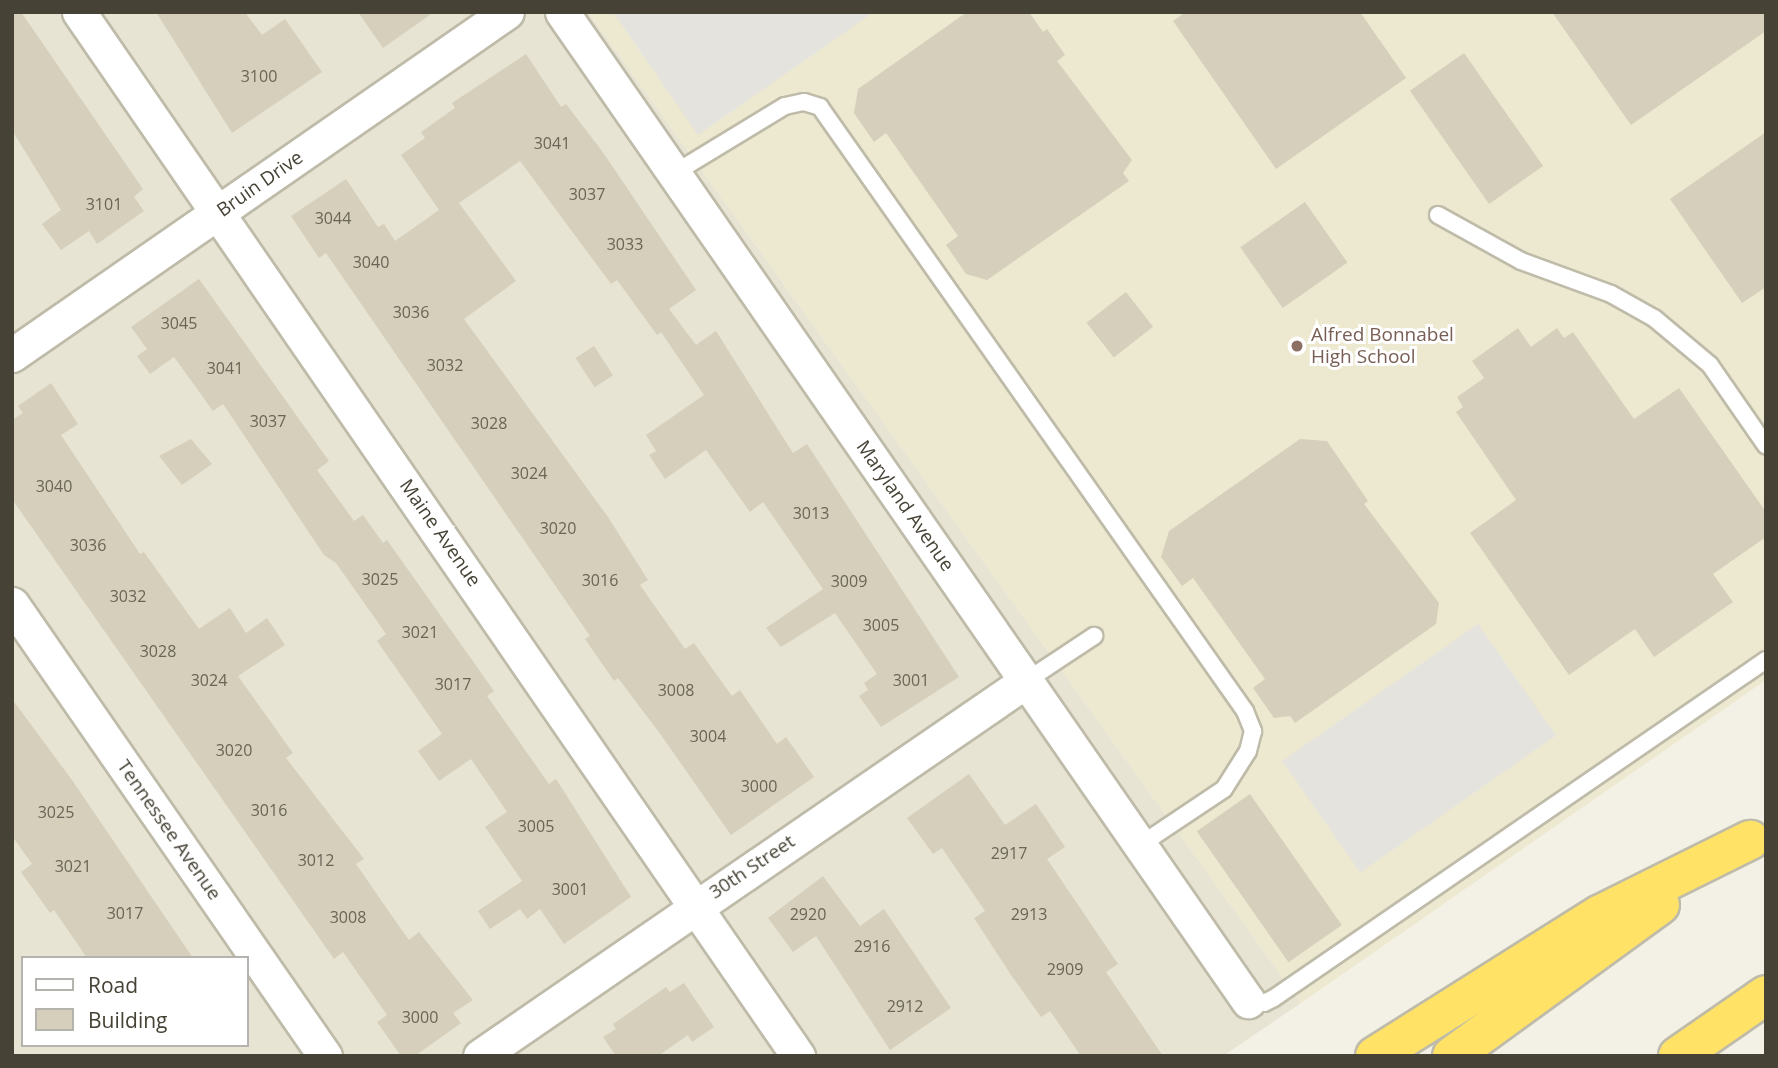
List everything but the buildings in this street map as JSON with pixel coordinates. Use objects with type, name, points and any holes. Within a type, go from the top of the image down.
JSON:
[{"type":"highway","points":[[1375,1056],[1598,915],[1758,835]]},
{"type":"highway","points":[[1452,1056],[1758,835]]},
{"type":"highway","points":[[1678,1056],[1766,995]]},
{"type":"street","name":"Maine Avenue","points":[[79,12],[698,904],[798,1056]]},
{"type":"street","name":"Bruin Drive","points":[[12,355],[507,12]]},
{"type":"street","name":"Maryland Avenue","points":[[562,12],[1248,1001]]},
{"type":"street","name":"Tennessee Avenue","points":[[12,604],[325,1056]]},
{"type":"street","name":"30th Street","points":[[480,1056],[1026,681]]},
{"type":"lane","points":[[673,174],[785,106],[804,102],[820,107],[1245,711],[1253,731],[1230,781],[1140,845]]},
{"type":"lane","points":[[1438,215],[1521,261],[1611,294],[1654,318],[1710,365],[1766,446]]},
{"type":"lane","points":[[1026,681],[1094,636]]},
{"type":"lane","points":[[1248,1001],[1264,1003],[1274,998],[1766,660]]},
{"type":"shaded area","points":[[12,12],[588,12],[1301,1003],[1223,1056],[12,1056]]},
{"type":"shaded area","name":"Alfred Bonnabel High School","points":[[588,12],[1766,12],[1766,680],[1301,1003]]},
{"type":"shaded area","points":[[613,12],[874,12],[698,135]]},
{"type":"shaded area","points":[[1478,624],[1556,735],[1360,872],[1282,761]]},
{"type":"place","name":"Alfred Bonnabel High School","points":[[1297,346]]}]
